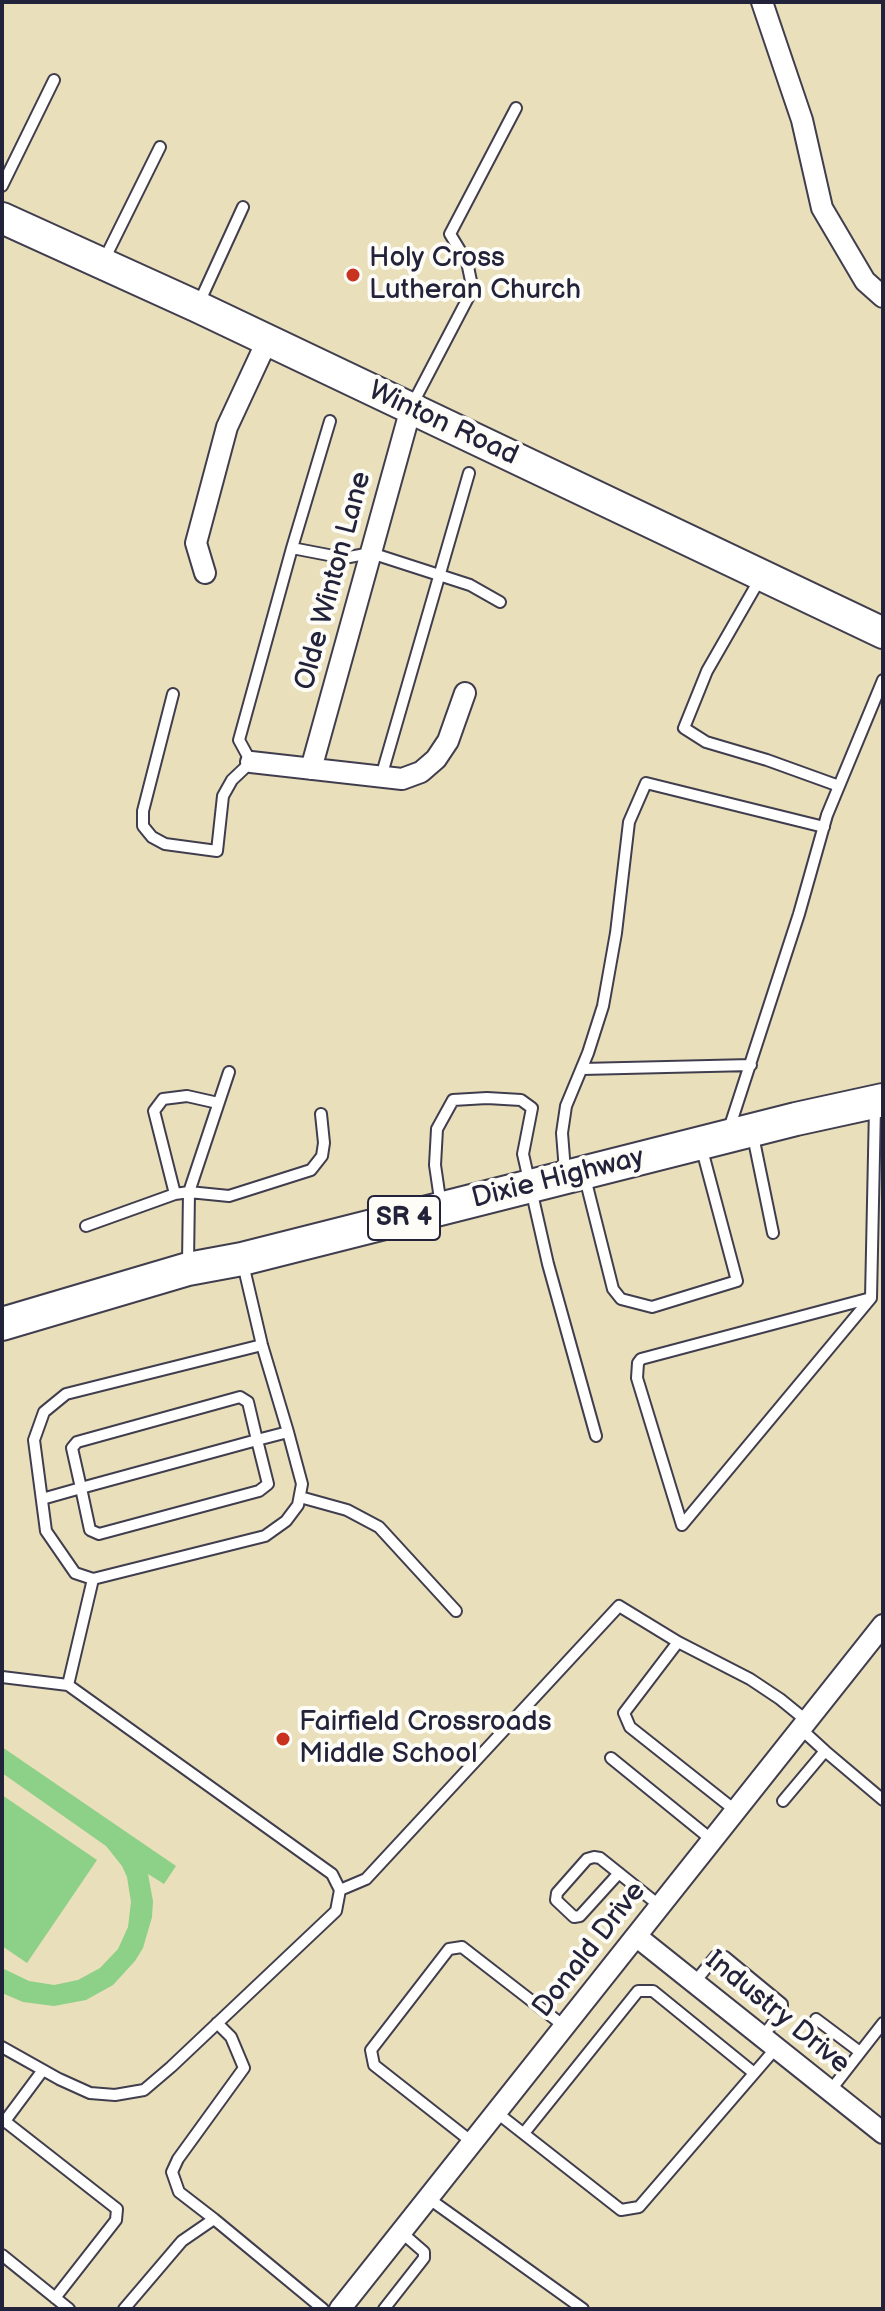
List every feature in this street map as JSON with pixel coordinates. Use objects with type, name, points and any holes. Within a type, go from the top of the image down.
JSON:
[{"type":"main road","name":"Dixie Highway","points":[[2,1324],[188,1269],[242,1259],[879,1100]]},
{"type":"street","points":[[762,2],[802,120],[822,208],[865,281],[883,297]]},
{"type":"street","name":"Winton Road","points":[[2,218],[198,307],[883,633]]},
{"type":"street","points":[[205,573],[196,543],[227,427],[267,341]]},
{"type":"street","name":"Olde Winton Lane","points":[[311,769],[411,408]]},
{"type":"street","points":[[251,762],[402,779],[421,772],[436,759],[448,741],[465,693]]},
{"type":"street","name":"Donald Drive","points":[[337,2309],[883,1625]]},
{"type":"street","name":"Industry Drive","points":[[636,1936],[883,2133]]},
{"type":"lane","points":[[2,186],[54,80]]},
{"type":"lane","points":[[411,408],[468,298],[471,281],[467,262],[450,234],[516,108]]},
{"type":"lane","points":[[102,264],[160,147]]},
{"type":"lane","points":[[198,307],[243,207]]},
{"type":"lane","points":[[173,694],[143,811],[143,826],[152,837],[165,844],[217,851],[223,796],[232,780],[251,762],[239,740],[330,421]]},
{"type":"lane","points":[[381,777],[469,473]]},
{"type":"lane","points":[[292,548],[344,558],[371,553],[470,585],[500,602]]},
{"type":"lane","points":[[762,575],[707,671],[684,728],[706,742],[839,786]]},
{"type":"lane","points":[[824,827],[646,783],[629,822],[616,933],[603,1006],[566,1106],[562,1133],[575,1175],[598,1230],[613,1289],[621,1299],[652,1307],[737,1281],[727,1136],[824,827],[883,680]]},
{"type":"lane","points":[[582,1069],[751,1065]]},
{"type":"lane","points":[[188,1269],[189,1192],[229,1072]]},
{"type":"lane","points":[[175,1194],[154,1111],[163,1099],[187,1096],[218,1103]]},
{"type":"lane","points":[[442,1209],[435,1165],[437,1129],[453,1100],[521,1100],[532,1108],[523,1154],[548,1264],[596,1436]]},
{"type":"lane","points":[[871,1298],[641,1359],[637,1378],[682,1525],[871,1298],[879,1100]]},
{"type":"lane","points":[[86,1226],[175,1194],[189,1192],[229,1196],[311,1170],[322,1156],[321,1114]]},
{"type":"lane","points":[[727,1136],[773,1233]]},
{"type":"lane","points":[[242,1259],[262,1345],[302,1484],[298,1505],[286,1521],[265,1536],[93,1579],[75,1573],[46,1531],[34,1440],[44,1412],[66,1394],[262,1345]]},
{"type":"lane","points":[[240,1397],[248,1402],[257,1440],[268,1484],[259,1491],[99,1534],[90,1530],[72,1448],[77,1442],[240,1397]]},
{"type":"lane","points":[[42,1499],[288,1432]]},
{"type":"lane","points":[[300,1497],[347,1510],[379,1527],[456,1611]]},
{"type":"lane","points":[[68,1685],[93,1579]]},
{"type":"lane","points":[[340,1890],[366,1879],[619,1606],[780,1699],[825,1751],[883,1800]]},
{"type":"lane","points":[[678,1642],[624,1713],[630,1727],[736,1811]]},
{"type":"lane","points":[[2,1677],[68,1685],[332,1874],[340,1890],[336,1911],[144,2090],[115,2095],[90,2093],[2,2047]]},
{"type":"lane","points":[[783,1801],[825,1751]]},
{"type":"lane","points":[[611,1758],[712,1840]]},
{"type":"lane","points":[[619,1873],[580,1916],[574,1917],[556,1900],[557,1893],[587,1859],[600,1858],[619,1873],[660,1906]]},
{"type":"lane","points":[[472,2142],[374,2065],[371,2050],[449,1949],[462,1947],[564,2026]]},
{"type":"lane","points":[[496,2112],[621,2210],[639,2207],[754,2073],[782,2012],[782,2004],[725,1957],[716,1956],[694,1983]]},
{"type":"lane","points":[[524,2133],[638,1991],[653,1991],[754,2073]]},
{"type":"lane","points":[[816,2019],[860,2052]]},
{"type":"lane","points":[[217,2023],[231,2037],[244,2068],[178,2159],[172,2172],[179,2192],[337,2309]]},
{"type":"lane","points":[[830,2091],[883,2023]]},
{"type":"lane","points":[[43,2070],[3,2120],[117,2209],[116,2220],[55,2298]]},
{"type":"lane","points":[[428,2198],[583,2309]]},
{"type":"lane","points":[[124,2309],[182,2241],[214,2219]]},
{"type":"lane","points":[[384,2309],[424,2258],[424,2252],[401,2232]]},
{"type":"lane","points":[[2,2255],[69,2309]]},
{"type":"green space","points":[[2,1747],[176,1866],[164,1884],[148,1874],[153,1901],[152,1917],[143,1948],[135,1961],[113,1985],[86,2000],[54,2006],[23,2002],[2,1993],[2,1968],[29,1981],[54,1985],[78,1980],[100,1968],[118,1949],[128,1927],[131,1902],[127,1877],[106,1846],[2,1773]]},
{"type":"green space","points":[[2,1795],[97,1860],[27,1963],[2,1946]]},
{"type":"place","name":"Holy Cross Lutheran Church","points":[[353,275]]},
{"type":"place","name":"Fairfield Crossroads Middle School","points":[[283,1739]]}]
